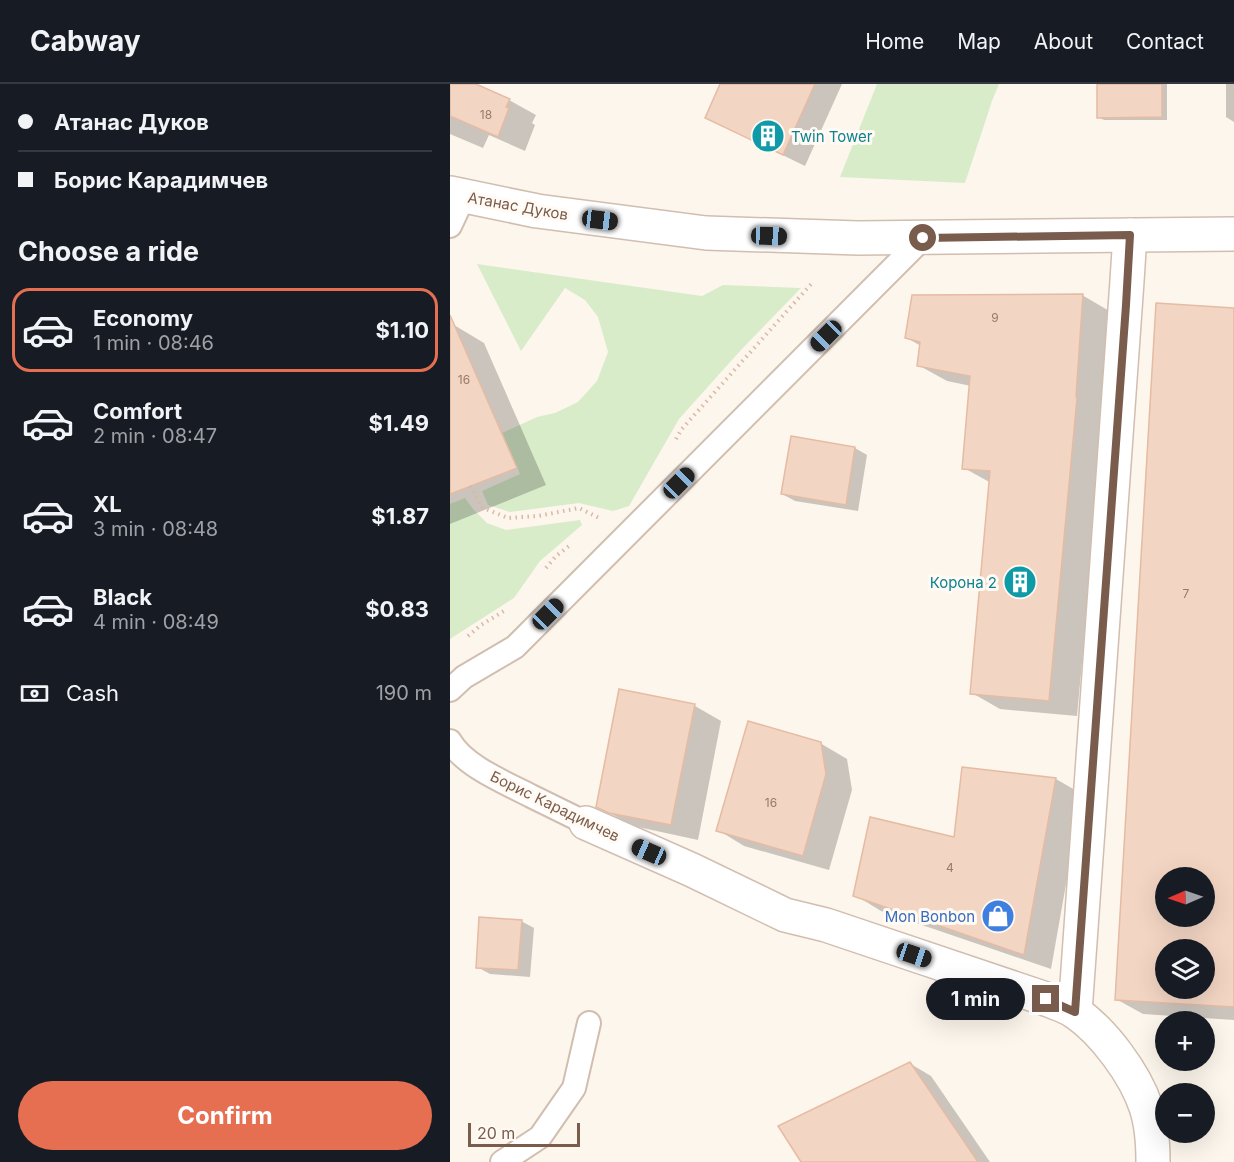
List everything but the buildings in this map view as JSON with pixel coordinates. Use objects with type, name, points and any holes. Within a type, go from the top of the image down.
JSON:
[{"type":"street","name":"Атанас Дуков","points":[[457,195],[537,211],[706,233],[858,238],[1234,234]]},
{"type":"street","points":[[1075,1012],[1130,235]]},
{"type":"street","name":"Борис Карадимчев","points":[[586,823],[692,870],[785,915],[826,925],[1046,999],[1075,1012],[1100,1034],[1119,1057],[1138,1087],[1147,1109],[1153,1139],[1153,1162]]},
{"type":"lane","points":[[450,226],[457,195]]},
{"type":"lane","points":[[450,690],[464,677],[515,647],[923,238]]},
{"type":"lane","name":"Борис Карадимчев","points":[[450,741],[468,761],[499,781],[586,823]]},
{"type":"lane","points":[[502,1162],[540,1137],[574,1088],[589,1023]]},
{"type":"path","points":[[470,486],[483,508],[508,518],[538,516],[579,508],[603,519]]},
{"type":"green space","points":[[877,84],[999,84],[965,183],[840,177]]},
{"type":"green space","points":[[477,264],[702,296],[723,285],[801,288],[679,419],[629,506],[613,511],[579,503],[510,512],[488,505],[482,491],[520,474],[502,433],[578,402],[597,381],[608,352],[598,317],[585,300],[565,288],[521,351]]},
{"type":"green space","points":[[465,498],[487,523],[506,530],[580,520],[582,525],[540,561],[514,598],[450,639],[450,504]]},
{"type":"place","name":"Twin Tower","points":[[768,136]]},
{"type":"place","name":"Корона 2","points":[[1020,582]]},
{"type":"place","name":"Mon Bonbon","points":[[998,916]]},
{"type":"route","points":[[923,238],[1130,235],[1075,1012],[1046,999]]}]
